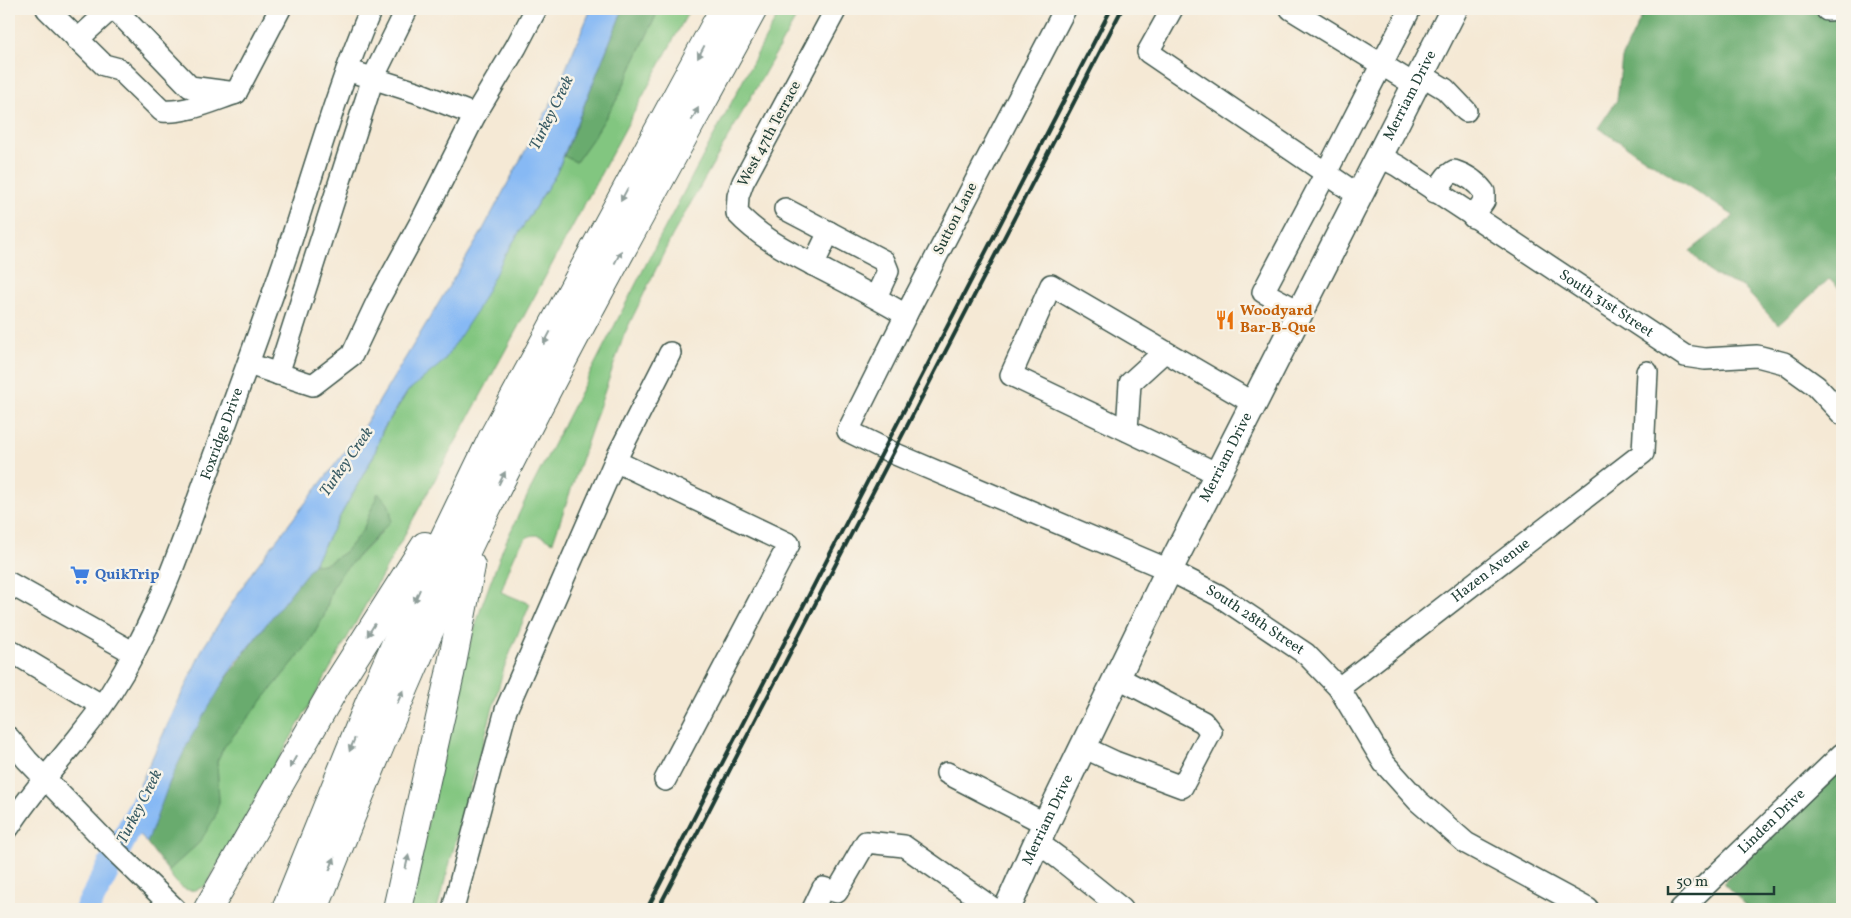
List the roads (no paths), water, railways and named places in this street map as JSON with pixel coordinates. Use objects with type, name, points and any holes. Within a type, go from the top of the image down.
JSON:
[{"type":"highway","points":[[286,909],[369,704],[425,578],[491,441],[724,9]]},
{"type":"highway","points":[[314,909],[376,754],[480,522],[595,300],[753,9]]},
{"type":"highway","points":[[208,909],[334,689],[491,441]]},
{"type":"highway","points":[[396,909],[450,674],[480,522]]},
{"type":"main road","name":"Merriam Drive","points":[[1007,909],[1041,833],[1169,570],[1454,9]]},
{"type":"street","points":[[47,9],[104,65],[119,69],[162,111],[172,112],[193,108],[236,93],[280,9]]},
{"type":"street","points":[[77,40],[111,9]]},
{"type":"street","points":[[115,9],[190,87],[236,93]]},
{"type":"street","name":"Foxridge Drive","points":[[9,827],[101,705],[134,653],[150,621],[188,528],[248,364],[282,269],[347,70],[371,9]]},
{"type":"street","points":[[278,374],[373,78],[407,9]]},
{"type":"street","points":[[248,364],[313,385],[352,355],[377,302],[476,115],[536,9]]},
{"type":"street","name":"West 47th Terrace","points":[[836,9],[743,182],[738,196],[737,212],[744,221],[779,247],[876,297],[906,315]]},
{"type":"street","name":"Sutton Lane","points":[[848,431],[1065,9]]},
{"type":"street","points":[[1172,9],[1148,52],[1358,195]]},
{"type":"street","points":[[1291,9],[1382,65],[1417,80],[1445,89],[1466,111]]},
{"type":"street","points":[[1300,311],[1263,292],[1410,9]]},
{"type":"street","points":[[347,70],[416,92],[476,115]]},
{"type":"street","name":"South 31st Street","points":[[1378,156],[1398,166],[1685,356],[1705,359],[1757,356],[1784,363],[1816,386],[1842,414]]},
{"type":"street","points":[[1435,192],[1447,176],[1454,171],[1465,174],[1479,185],[1484,192],[1484,201],[1473,217]]},
{"type":"street","points":[[785,209],[884,261],[888,271],[876,297]]},
{"type":"street","points":[[813,264],[829,232]]},
{"type":"street","points":[[1218,474],[1011,375],[1051,285],[1253,403]]},
{"type":"street","points":[[1127,430],[1130,383],[1164,352]]},
{"type":"street","points":[[453,909],[506,710],[616,462],[670,353]]},
{"type":"street","name":"Hazen Avenue","points":[[1339,688],[1643,453],[1646,372]]},
{"type":"street","name":"South 28th Street","points":[[848,431],[885,447],[893,453],[1169,570],[1218,595],[1306,654],[1339,688],[1384,763],[1418,801],[1466,843],[1588,909]]},
{"type":"street","points":[[616,462],[789,544],[665,780]]},
{"type":"street","points":[[9,583],[134,653]]},
{"type":"street","points":[[9,650],[101,705]]},
{"type":"street","points":[[1083,747],[1115,762],[1182,787],[1211,732],[1203,722],[1117,677]]},
{"type":"street","points":[[9,738],[26,760],[170,904]]},
{"type":"street","name":"Linden Drive","points":[[1681,909],[1842,754]]},
{"type":"street","points":[[947,773],[1041,833],[1060,859],[1122,909]]},
{"type":"street","points":[[813,909],[823,888],[837,892],[866,842],[904,846],[994,909]]},
{"type":"water","points":[[591,9],[623,9],[556,174],[505,255],[476,312],[443,362],[408,391],[382,431],[374,455],[313,565],[234,665],[190,739],[170,781],[147,843],[124,819],[203,648],[252,572],[361,431],[480,235],[553,99]]},
{"type":"waterway","name":"Turkey Creek","points":[[87,909],[146,797]]},
{"type":"railway","points":[[647,909],[1111,9]]},
{"type":"railway","points":[[658,909],[1122,9]]},
{"type":"place","name":"Woodyard Bar-B-Que","points":[[1225,320]]},
{"type":"place","name":"QuikTrip","points":[[80,575]]}]
